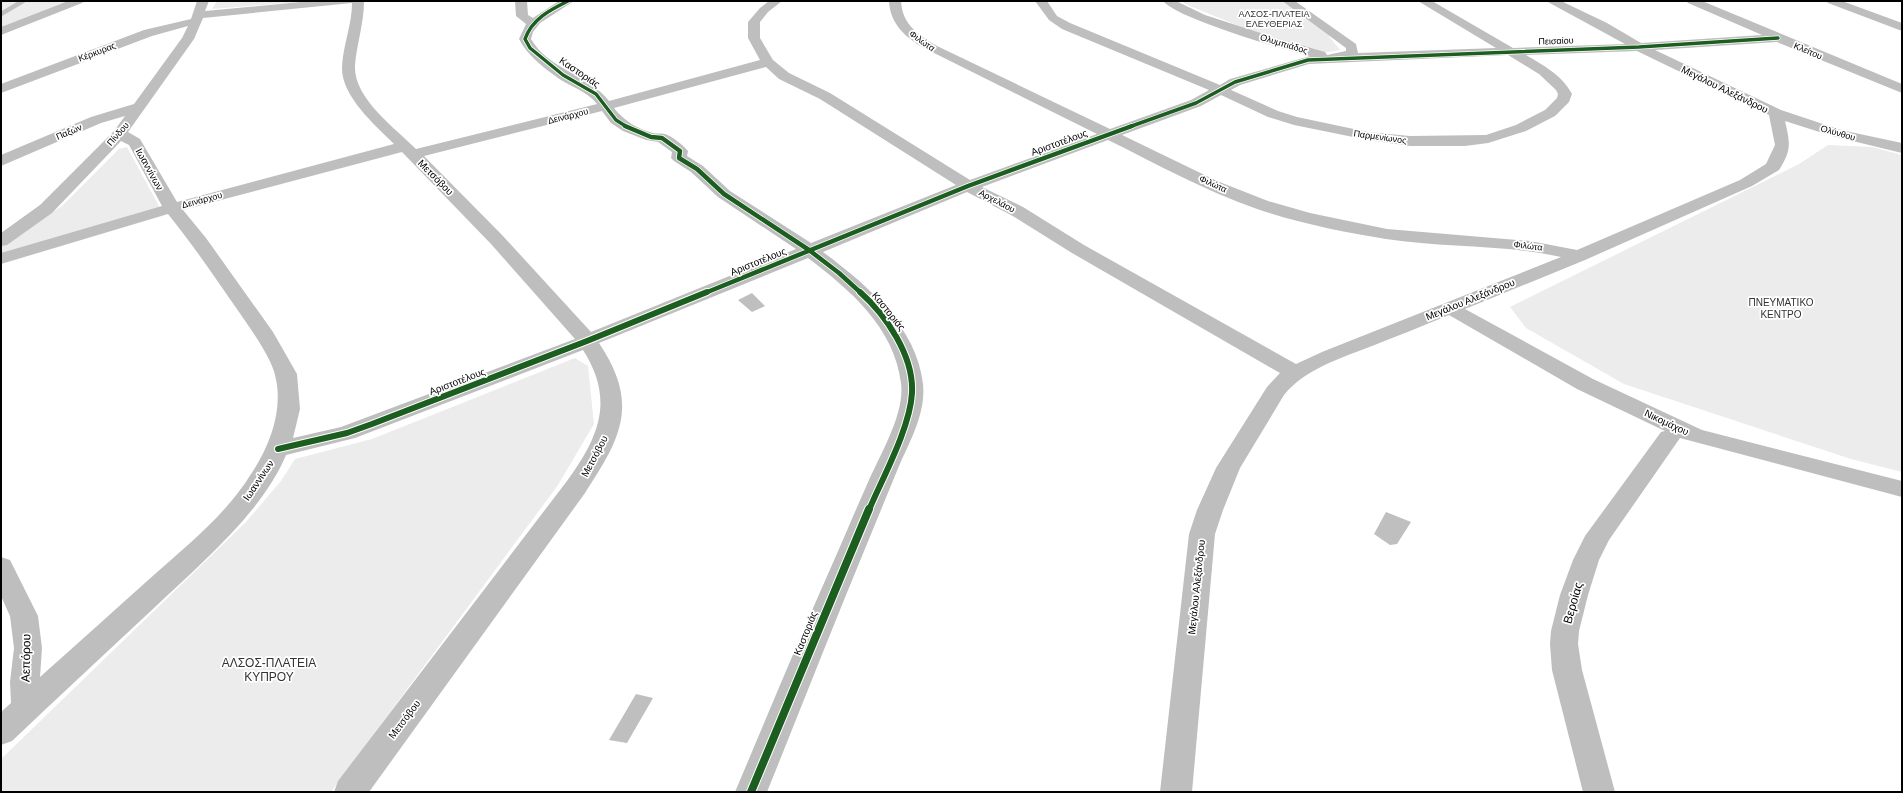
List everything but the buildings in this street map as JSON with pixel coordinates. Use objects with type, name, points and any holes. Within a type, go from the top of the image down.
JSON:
[{"type":"street","points":[[1,32],[78,1]]},
{"type":"street","name":"Πίνδου","points":[[1,241],[46,209],[119,134],[188,39],[203,1]]},
{"type":"street","name":"Κέρκυρας","points":[[1,89],[148,33],[196,18],[348,1]]},
{"type":"street","name":"Μετσόβου","points":[[350,792],[576,487],[601,447],[612,413],[611,399],[605,373],[600,361],[587,341],[505,248],[374,115],[351,83],[349,64],[358,20],[358,1]]},
{"type":"street","points":[[520,1],[522,16],[534,24]]},
{"type":"street","name":"Αρχελάου","points":[[776,1],[757,18],[754,27],[756,44],[768,62],[784,76],[825,96],[968,186],[1017,212],[1078,249],[1295,373]]},
{"type":"street","name":"Φιλώτα","points":[[895,1],[896,12],[900,22],[921,42],[1108,135],[1211,184],[1262,205],[1308,218],[1386,234],[1530,246],[1579,256]]},
{"type":"street","name":"Παρμενίωνος","points":[[1041,1],[1053,18],[1066,26],[1102,42],[1221,90],[1290,120],[1354,134],[1410,141],[1477,140],[1499,136],[1521,128],[1550,113],[1564,99],[1565,94],[1559,84],[1544,71],[1424,1]]},
{"type":"street","name":"Ολυμπιάδος","points":[[1169,1],[1194,14],[1224,25],[1288,47],[1334,58]]},
{"type":"street","points":[[1288,1],[1352,47],[1352,53],[1334,58]]},
{"type":"street","name":"Μεγάλου Αλεξάνδρου","points":[[1176,792],[1202,534],[1218,490],[1228,468],[1275,392],[1285,380],[1295,373],[1329,356],[1579,256],[1746,183],[1773,167],[1793,141],[1776,113],[1639,47],[1603,26],[1552,1]]},
{"type":"street","name":"Κλείτου","points":[[1692,1],[1858,72],[1902,89]]},
{"type":"street","points":[[1832,1],[1902,27]]},
{"type":"street","name":"Καστοριάς","points":[[567,2],[548,11],[534,24],[526,34],[525,39],[530,48],[563,75],[596,94],[616,120],[628,128],[651,137],[662,138],[675,146],[680,150],[679,158],[697,169],[718,189],[808,251],[856,288],[896,334],[907,357],[910,370],[912,398],[905,425],[833,593],[751,792]]},
{"type":"street","name":"Πεισαίου","points":[[1334,58],[1639,47],[1778,38]]},
{"type":"street","name":"Αριστοτέλους","points":[[278,448],[347,433],[372,424],[587,341],[968,186],[1196,103],[1235,82],[1308,60],[1334,58]]},
{"type":"street","name":"Δεινάρχου","points":[[1,259],[172,208],[409,150],[606,106],[768,62]]},
{"type":"street","name":"Παξών","points":[[1,161],[96,120],[138,107]]},
{"type":"street","name":"Ολύνθου","points":[[1776,113],[1837,133],[1902,148]]},
{"type":"street","points":[[1793,141],[1837,133]]},
{"type":"street","name":"Ιωαννίνων","points":[[1,731],[187,561],[215,533],[260,482],[278,448],[284,432],[289,409],[290,397],[286,374],[275,351],[200,242],[172,208],[135,142],[119,134]]},
{"type":"street","name":"Νικομάχου","points":[[1450,308],[1585,384],[1694,435],[1902,489]]},
{"type":"street","name":"Βεροίας","points":[[1599,792],[1568,670],[1564,644],[1565,631],[1574,594],[1584,566],[1598,536],[1669,437]]},
{"type":"street","name":"Αεπόρου","points":[[1,566],[24,616],[27,636],[26,707]]},
{"type":"green space","points":[[1,1],[67,1],[1,27]]},
{"type":"green space","points":[[217,1],[313,1],[212,9]]},
{"type":"green space","name":"ΑΛΣΟΣ-ΠΛΑΤΕΙΑ ΕΛΕΥΘΕΡΙΑΣ","points":[[1182,1],[1281,1],[1328,35],[1340,50],[1322,53],[1249,30],[1185,4]]},
{"type":"green space","name":"ΠΝΕΥΜΑΤΙΚΟ ΚΕΝΤΡΟ","points":[[1828,145],[1872,147],[1902,155],[1902,472],[1851,459],[1624,384],[1526,328],[1510,307],[1799,164]]},
{"type":"green space","points":[[127,147],[160,208],[1,255],[1,246],[62,206],[119,149]]},
{"type":"green space","name":"ΑΛΣΟΣ-ΠΛΑΤΕΙΑ ΚΥΠΡΟΥ","points":[[575,358],[588,366],[594,424],[558,485],[331,792],[1,792],[1,759],[246,522],[281,481],[295,459],[372,439]]},
{"type":"shaded area","points":[[752,293],[765,306],[752,312],[738,300]]},
{"type":"shaded area","points":[[1386,512],[1411,522],[1397,544],[1390,545],[1374,534]]},
{"type":"shaded area","points":[[636,694],[653,698],[627,743],[609,740]]},
{"type":"waterway","points":[[1,14],[23,1]]},
{"type":"cycle path","points":[[568,1],[542,16],[531,26],[525,39],[530,48],[563,75],[596,94],[616,120],[628,128],[651,137],[662,138],[680,151],[679,158],[697,169],[720,191],[779,229],[839,273],[866,297],[889,324],[904,352],[912,383],[911,399],[905,425],[833,593],[751,792]]},
{"type":"cycle path","points":[[278,449],[347,433],[372,424],[587,341],[968,186],[1196,103],[1235,82],[1308,60],[1639,47],[1778,38]]}]
